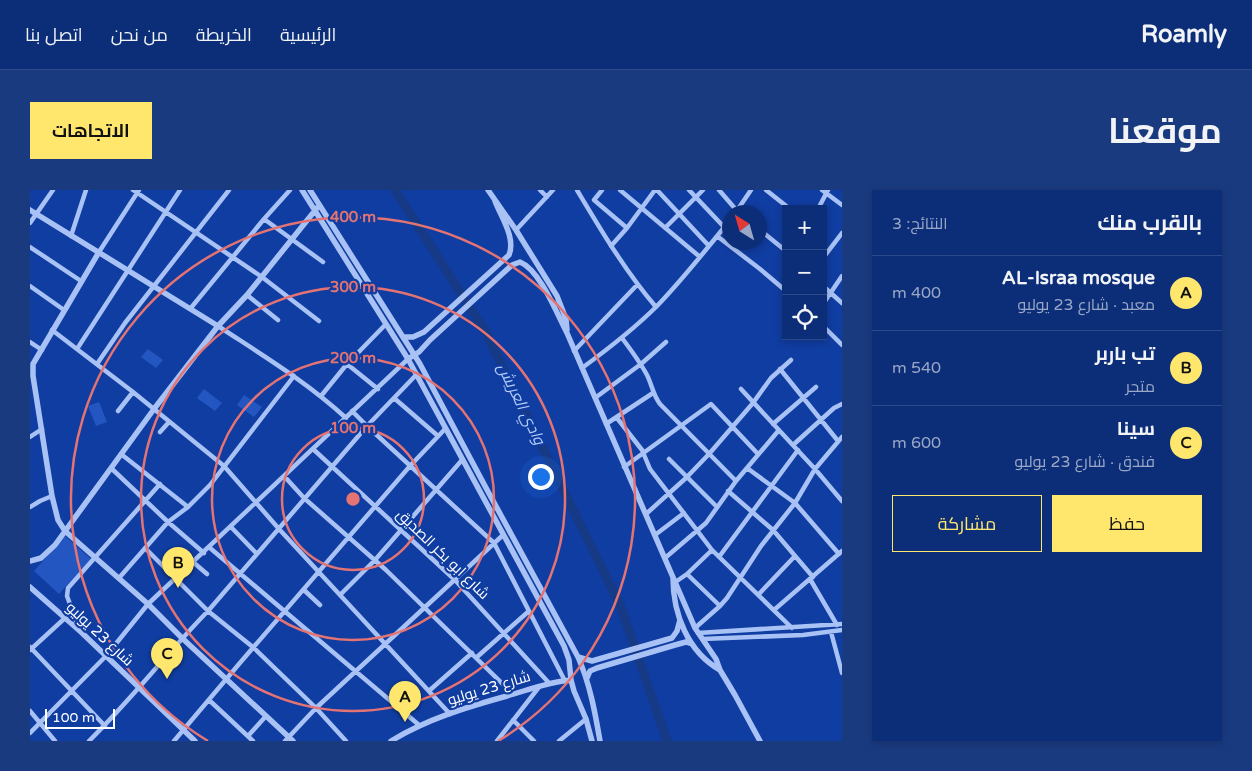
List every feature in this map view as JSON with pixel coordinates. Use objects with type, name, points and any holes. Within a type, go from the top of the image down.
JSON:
[{"type":"street","points":[[30,223],[53,190]]},
{"type":"street","points":[[71,236],[86,190]]},
{"type":"street","points":[[77,348],[180,190]]},
{"type":"street","points":[[97,364],[126,323],[229,190]]},
{"type":"street","points":[[190,309],[290,190]]},
{"type":"street","points":[[302,190],[417,374],[568,653],[568,680]]},
{"type":"street","points":[[310,190],[415,355],[578,657],[587,678],[600,741]]},
{"type":"street","points":[[540,190],[547,197]]},
{"type":"street","points":[[516,230],[554,190]]},
{"type":"street","points":[[577,190],[637,285],[656,307]]},
{"type":"street","points":[[587,207],[602,190]]},
{"type":"street","points":[[620,190],[700,257]]},
{"type":"street","points":[[611,246],[656,190],[710,246]]},
{"type":"street","points":[[689,190],[722,225]]},
{"type":"street","points":[[666,227],[702,190]]},
{"type":"street","points":[[719,190],[731,205]]},
{"type":"street","points":[[743,190],[748,195]]},
{"type":"street","points":[[742,205],[751,190]]},
{"type":"street","points":[[766,190],[785,205]]},
{"type":"street","points":[[319,321],[262,277],[136,191],[52,330],[42,350],[31,365],[52,496],[58,520],[65,530],[148,604],[289,740],[316,708],[503,535]]},
{"type":"street","points":[[404,338],[424,332],[509,255],[512,244],[490,191]]},
{"type":"street","points":[[820,205],[826,191],[842,205]]},
{"type":"street","points":[[594,200],[627,228]]},
{"type":"street","points":[[495,201],[516,230],[563,310],[567,333]]},
{"type":"street","points":[[30,561],[37,560],[46,554],[218,326],[247,295],[314,210],[320,205]]},
{"type":"street","points":[[30,210],[218,326],[294,376],[346,418]]},
{"type":"street","points":[[264,219],[290,240],[323,262]]},
{"type":"street","points":[[582,368],[622,338],[656,307],[710,246],[722,230]]},
{"type":"street","points":[[827,253],[842,233]]},
{"type":"street","points":[[717,236],[782,288]]},
{"type":"street","points":[[767,236],[785,250]]},
{"type":"street","points":[[30,248],[81,281]]},
{"type":"street","points":[[30,733],[106,656],[148,604],[257,504],[408,359],[415,355],[517,262],[530,268],[550,299],[567,333],[624,468],[697,630],[716,659],[720,670],[760,741]]},
{"type":"street","points":[[827,298],[842,276]]},
{"type":"street","points":[[574,350],[637,285]]},
{"type":"street","points":[[30,286],[64,310]]},
{"type":"street","points":[[827,290],[842,303]]},
{"type":"street","points":[[247,295],[278,320]]},
{"type":"street","points":[[321,396],[347,364],[386,324]]},
{"type":"street","points":[[52,330],[224,466],[279,529],[430,690],[450,714]]},
{"type":"street","points":[[827,330],[842,345]]},
{"type":"street","points":[[622,338],[641,364],[651,384],[653,393],[660,404],[736,481]]},
{"type":"street","points":[[30,342],[42,350]]},
{"type":"street","points":[[595,398],[641,364],[666,342]]},
{"type":"street","points":[[646,514],[686,478],[709,454],[780,369],[791,360]]},
{"type":"street","points":[[347,364],[378,388]]},
{"type":"street","points":[[697,630],[720,606],[742,577],[773,530],[795,503],[815,469],[841,438],[821,420],[780,369]]},
{"type":"street","points":[[92,740],[208,611],[331,466],[417,374]]},
{"type":"street","points":[[119,578],[168,522],[188,507],[210,485],[294,376]]},
{"type":"street","points":[[773,424],[816,387]]},
{"type":"street","points":[[741,389],[842,500]]},
{"type":"street","points":[[118,411],[132,392]]},
{"type":"street","points":[[606,424],[653,393]]},
{"type":"street","points":[[394,398],[438,436]]},
{"type":"street","points":[[624,468],[711,404],[758,454]]},
{"type":"street","points":[[792,444],[834,408],[842,404]]},
{"type":"street","points":[[352,411],[494,543],[529,612],[568,680],[587,722],[592,741]]},
{"type":"street","points":[[617,418],[644,454],[648,466],[668,494],[712,550],[742,577],[792,628]]},
{"type":"street","points":[[160,432],[169,422]]},
{"type":"street","points":[[174,741],[410,466],[445,428]]},
{"type":"street","points":[[30,438],[42,429]]},
{"type":"street","points":[[665,558],[698,532],[736,481],[779,430]]},
{"type":"street","name":"شارع ابو بكر الصديق","points":[[314,449],[456,580],[549,683]]},
{"type":"street","points":[[719,556],[798,450]]},
{"type":"street","points":[[121,454],[188,507]]},
{"type":"street","points":[[669,459],[717,508]]},
{"type":"street","points":[[340,595],[375,560],[462,460]]},
{"type":"street","points":[[111,468],[204,553]]},
{"type":"street","points":[[747,468],[795,503],[841,553],[774,610]]},
{"type":"street","points":[[285,477],[304,498],[375,560],[475,655],[513,694]]},
{"type":"street","points":[[81,632],[66,591],[70,584],[160,484]]},
{"type":"street","points":[[697,630],[801,628],[840,624],[796,556],[773,530],[728,492]]},
{"type":"street","points":[[30,507],[52,496]]},
{"type":"street","points":[[655,535],[684,513]]},
{"type":"street","points":[[231,527],[257,554]]},
{"type":"street","points":[[145,548],[208,611],[254,648],[316,708],[346,741]]},
{"type":"street","points":[[210,548],[419,725]]},
{"type":"street","points":[[675,581],[687,574],[712,550]]},
{"type":"street","points":[[759,594],[796,556]]},
{"type":"street","points":[[193,562],[207,574]]},
{"type":"street","points":[[687,574],[720,606]]},
{"type":"street","points":[[675,581],[680,620],[692,644],[708,662],[720,670]]},
{"type":"street","name":"شارع 23 يوليو","points":[[30,587],[81,632],[195,741]]},
{"type":"street","points":[[304,590],[320,605]]},
{"type":"street","points":[[430,690],[529,612]]},
{"type":"street","points":[[65,618],[30,648],[105,726]]},
{"type":"street","points":[[587,678],[590,671],[599,667],[673,641],[680,620]]},
{"type":"street","points":[[801,628],[803,635]]},
{"type":"street","points":[[702,639],[803,635],[842,630]]},
{"type":"street","points":[[831,632],[842,674]]},
{"type":"street","points":[[578,657],[592,662],[673,641],[692,644]]},
{"type":"street","name":"شارع 23 يوليو","points":[[391,741],[419,725],[450,714],[549,683],[568,680]]},
{"type":"street","points":[[497,741],[539,686]]},
{"type":"street","points":[[209,700],[253,741]]},
{"type":"street","points":[[30,712],[55,741]]},
{"type":"street","points":[[248,736],[266,716]]},
{"type":"street","points":[[513,720],[534,741]]},
{"type":"street","points":[[559,741],[587,722],[597,722]]},
{"type":"shaded area","points":[[148,349],[163,360],[156,368],[141,357]]},
{"type":"shaded area","points":[[204,389],[222,403],[215,411],[197,398]]},
{"type":"shaded area","points":[[244,395],[262,407],[254,417],[237,405]]},
{"type":"shaded area","points":[[99,402],[107,422],[96,426],[88,406]]},
{"type":"shaded area","points":[[65,536],[91,559],[59,594],[34,571]]},
{"type":"waterway","name":"وادي العريش","points":[[395,190],[485,331],[620,605],[667,741]]},
{"type":"place","name":"تب باربر","points":[[178,588]]},
{"type":"place","name":"سينا","points":[[167,679]]},
{"type":"place","name":"AL-Israa mosque","points":[[405,722]]}]
